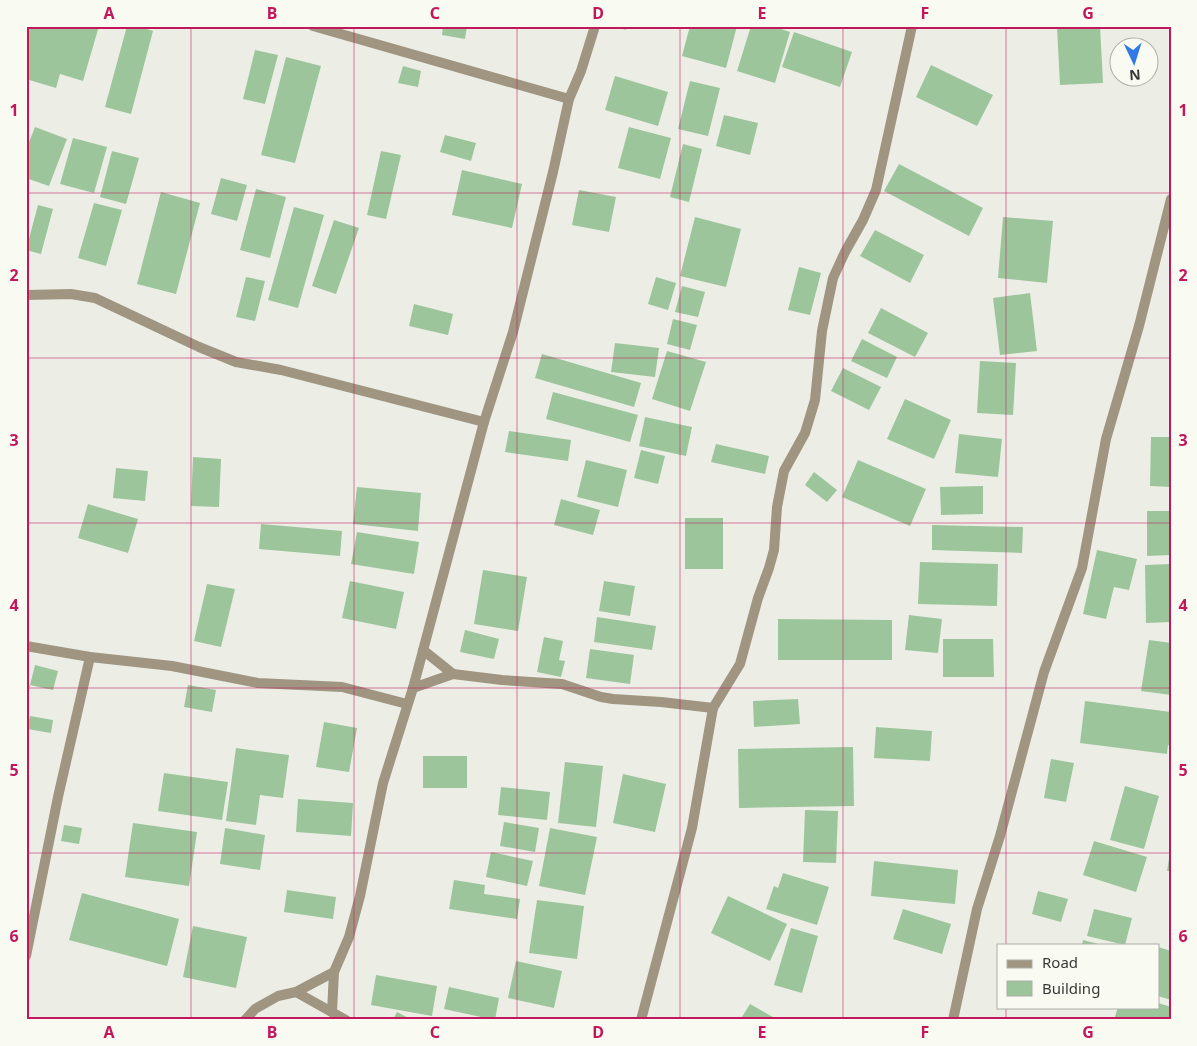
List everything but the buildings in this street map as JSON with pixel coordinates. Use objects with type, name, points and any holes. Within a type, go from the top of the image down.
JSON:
[{"type":"street","points":[[313,26],[568,99]]},
{"type":"street","points":[[332,1012],[334,972],[349,937],[360,896],[383,783],[408,704],[484,422],[513,332],[553,172],[568,99],[581,71],[595,26]]},
{"type":"street","points":[[641,1020],[692,828],[713,708],[740,664],[758,598],[769,568],[774,550],[777,507],[784,471],[805,433],[815,400],[822,330],[833,278],[876,190],[912,26]]},
{"type":"street","points":[[953,1020],[978,909],[1000,836],[1044,672],[1082,568],[1106,439],[1139,326],[1171,199]]},
{"type":"street","points":[[26,295],[71,294],[95,298],[199,347],[236,362],[281,370],[484,422]]},
{"type":"street","points":[[26,646],[90,657],[172,666],[258,683],[342,687],[408,704]]},
{"type":"street","points":[[423,650],[452,674]]},
{"type":"street","points":[[26,956],[58,797],[90,657]]},
{"type":"street","points":[[412,688],[452,674],[562,684],[613,700],[661,702],[713,708]]},
{"type":"street","points":[[245,1020],[255,1009],[278,996],[296,992],[334,972]]},
{"type":"street","points":[[296,992],[346,1020]]}]
